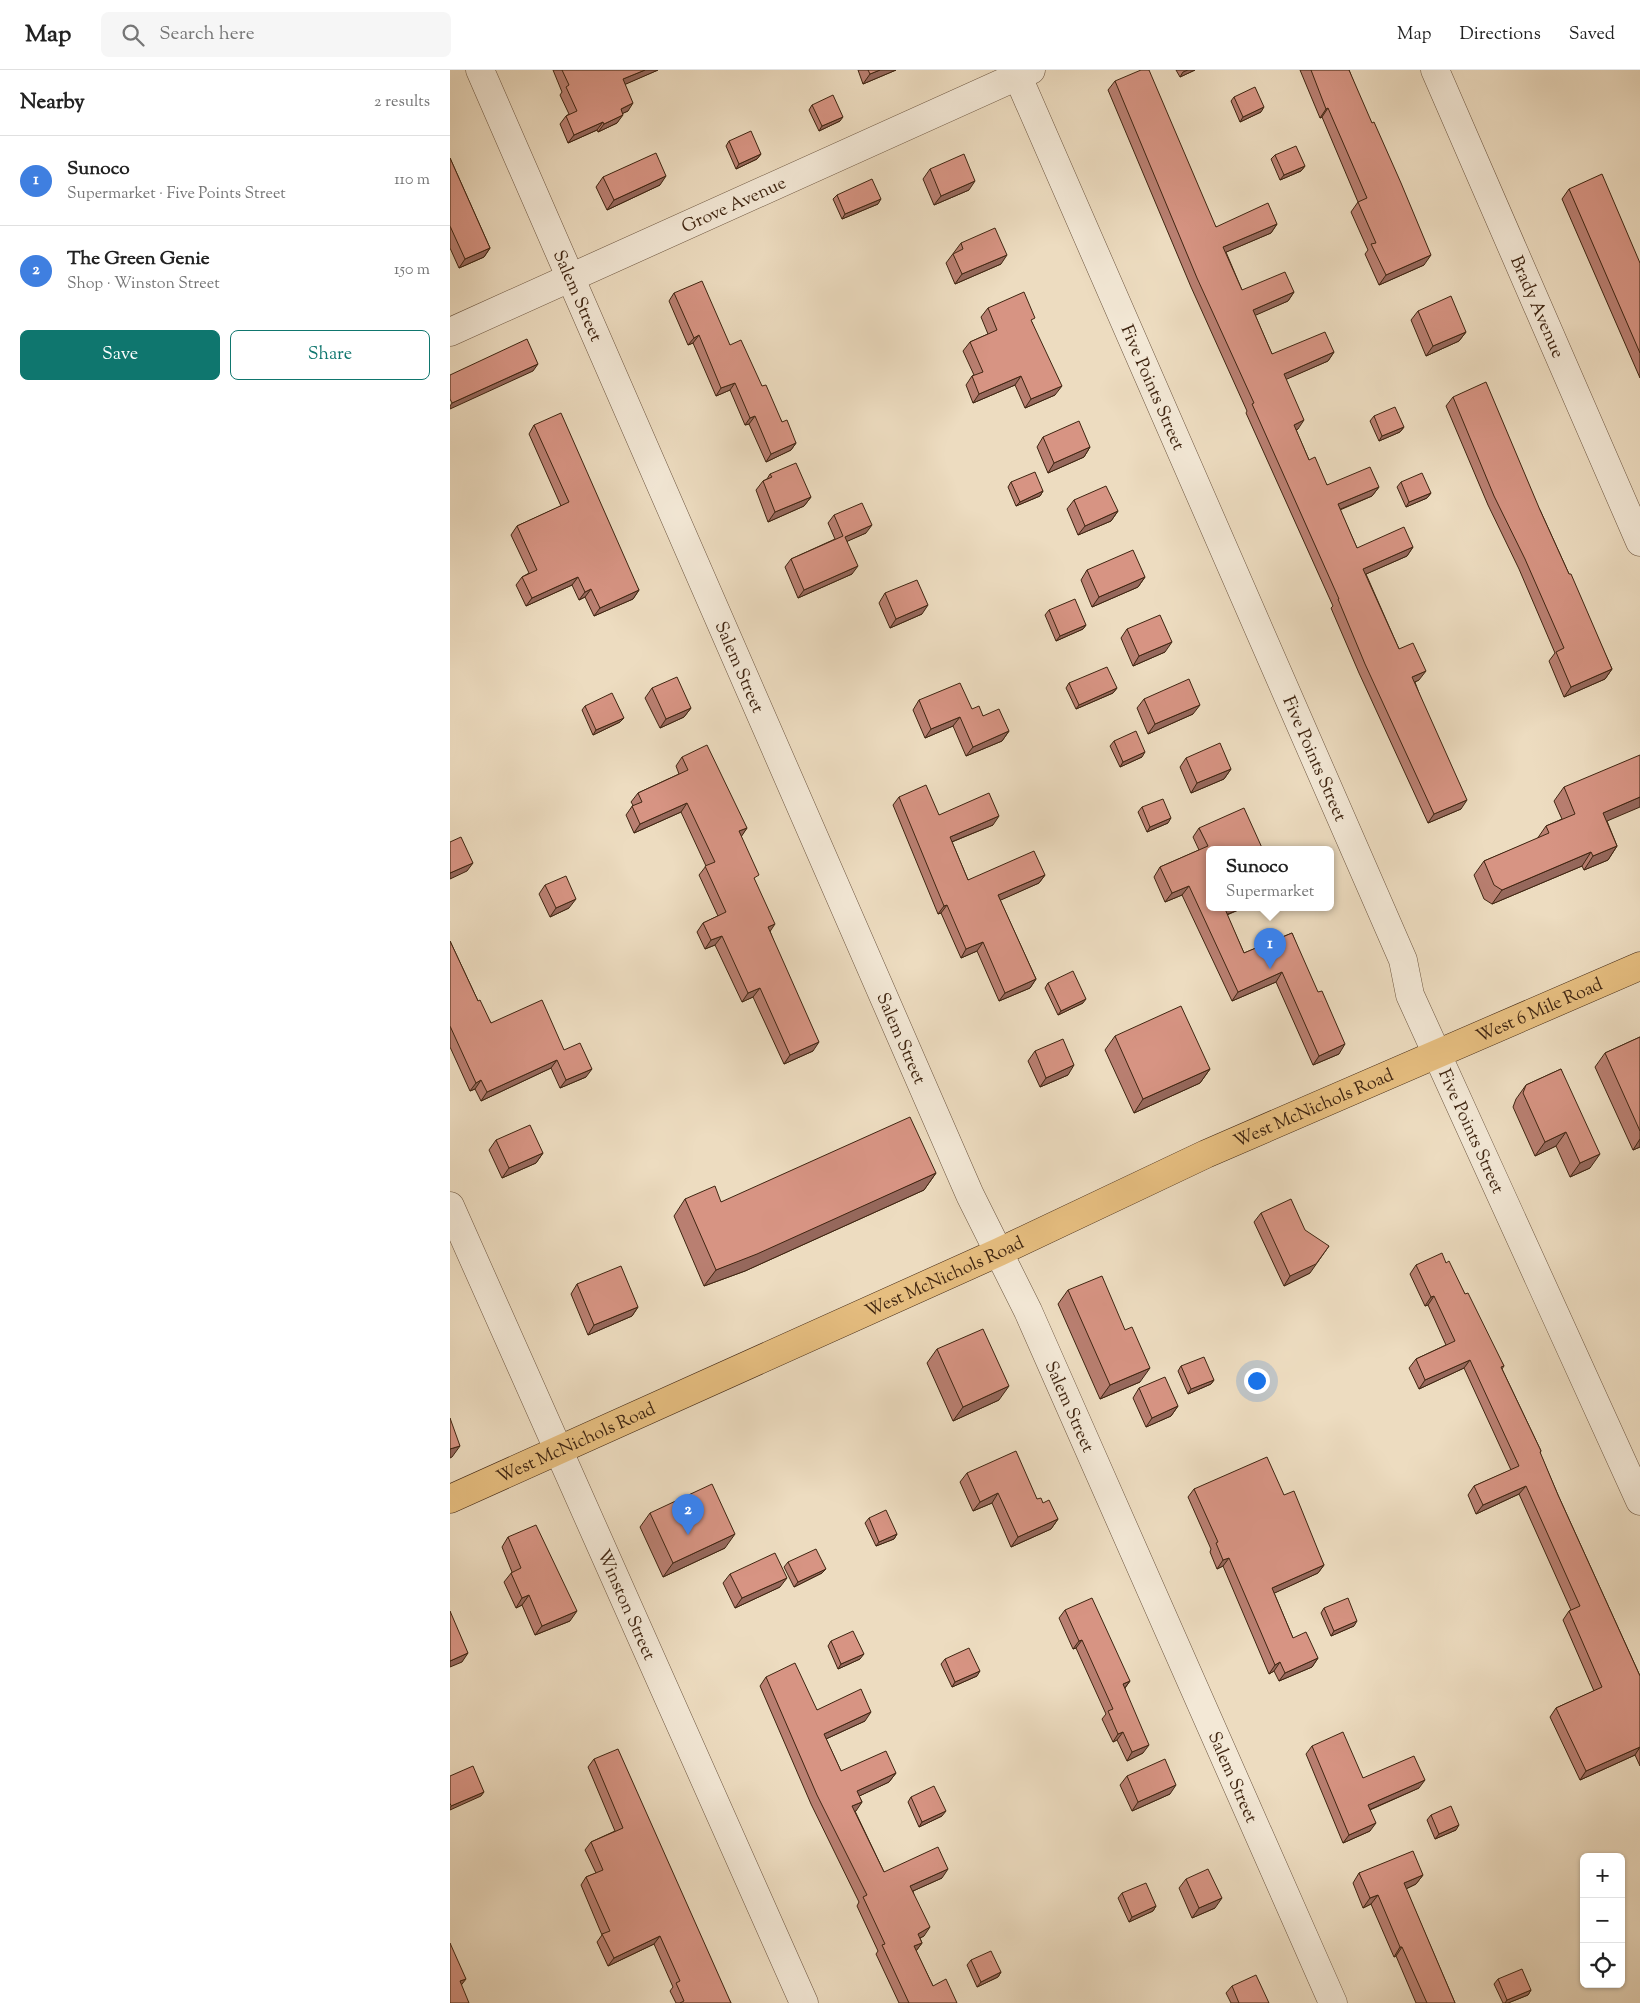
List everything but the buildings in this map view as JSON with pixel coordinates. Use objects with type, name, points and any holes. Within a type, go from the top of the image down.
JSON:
[{"type":"main road","name":"West 6 Mile Road","points":[[1438,1054],[1640,966]]},
{"type":"main road","name":"West McNichols Road","points":[[450,1499],[999,1252],[1206,1154],[1438,1054]]},
{"type":"street","name":"Salem Street","points":[[480,70],[970,1195],[1028,1311],[1333,2003]]},
{"type":"street","name":"Brady Avenue","points":[[1435,70],[1640,542]]},
{"type":"street","name":"Grove Avenue","points":[[450,332],[1022,72]]},
{"type":"street","name":"Five Points Street","points":[[1022,72],[1400,951],[1410,995],[1640,1501]]},
{"type":"street","name":"Winston Street","points":[[450,1206],[804,2003]]},
{"type":"place","name":"Sunoco","points":[[1270,969]]},
{"type":"place","name":"The Green Genie","points":[[688,1535]]}]
